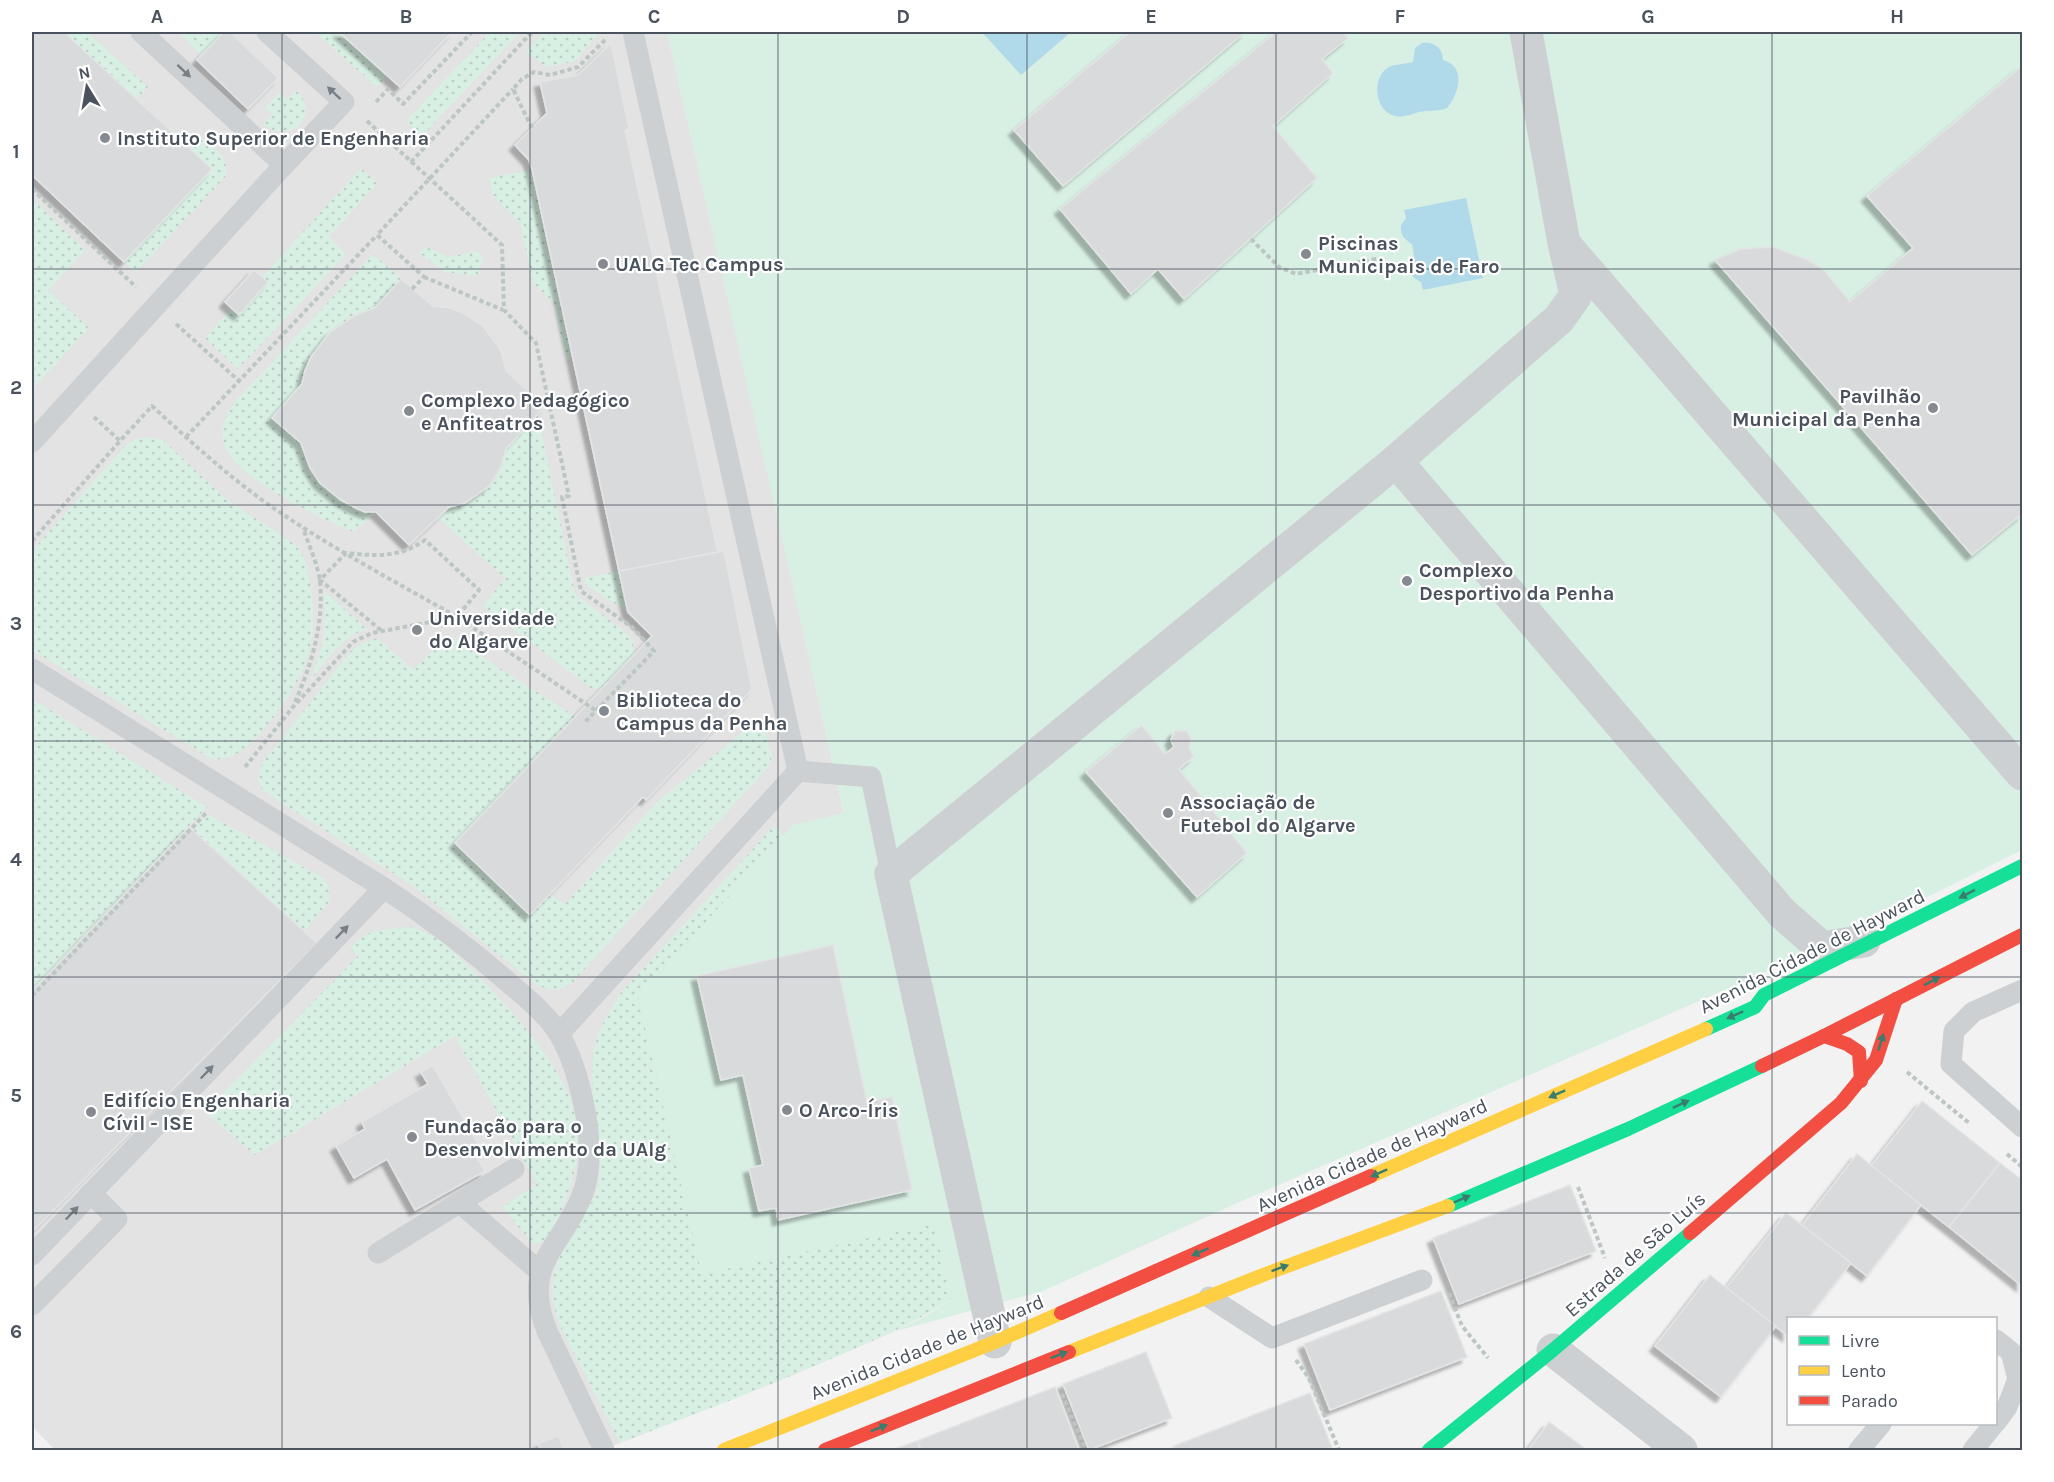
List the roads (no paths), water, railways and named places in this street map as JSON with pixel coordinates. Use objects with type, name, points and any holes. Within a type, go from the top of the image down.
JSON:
[{"type":"main road","name":"Avenida Cidade de Hayward","points":[[724,1450],[995,1342],[1755,1007],[1764,995],[2022,866]]},
{"type":"main road","points":[[825,1450],[1263,1275],[1438,1210],[1628,1129],[1824,1036],[2022,935]]},
{"type":"main road","name":"Estrada de São Luís","points":[[1429,1450],[1553,1350],[1841,1103],[1876,1060],[1896,999]]},
{"type":"main road","points":[[1824,1036],[1847,1044],[1859,1052],[1861,1081]]},
{"type":"street","points":[[995,1342],[891,874],[1396,461],[1558,319],[1576,295],[1564,243],[1526,32]]},
{"type":"street","points":[[1564,243],[2021,769]]},
{"type":"street","points":[[1396,461],[1782,913],[1822,948],[1878,938]]},
{"type":"street","points":[[1764,995],[1794,963],[1796,940],[1782,913]]},
{"type":"street","points":[[1553,1350],[1681,1450]]},
{"type":"lane","points":[[141,32],[284,165]]},
{"type":"lane","points":[[32,442],[344,102],[267,32]]},
{"type":"lane","points":[[633,32],[798,771]]},
{"type":"lane","points":[[32,669],[428,917],[482,960],[549,1020],[570,1056],[578,1079],[588,1128],[590,1153],[588,1177],[583,1194],[544,1260],[540,1272],[542,1317],[604,1450]]},
{"type":"lane","points":[[798,771],[871,777],[891,874]]},
{"type":"lane","points":[[559,1035],[798,771]]},
{"type":"lane","points":[[32,1255],[384,888]]},
{"type":"lane","points":[[2022,990],[1974,1012],[1954,1031],[1951,1064],[2022,1127]]},
{"type":"lane","points":[[378,1253],[514,1169]]},
{"type":"lane","points":[[32,1305],[117,1219],[91,1193]]},
{"type":"lane","points":[[460,1203],[540,1272]]},
{"type":"lane","points":[[1209,1297],[1272,1338],[1422,1280]]},
{"type":"lane","points":[[1997,1342],[2011,1352],[2018,1379],[2007,1407],[1997,1420]]},
{"type":"lane","points":[[1859,1450],[1880,1425]]},
{"type":"lane","points":[[1973,1450],[1993,1425]]},
{"type":"water","points":[[982,32],[1071,32],[1021,75]]},
{"type":"water","points":[[1422,43],[1437,46],[1443,60],[1451,63],[1455,68],[1458,81],[1455,96],[1447,108],[1407,116],[1395,116],[1383,109],[1380,103],[1378,81],[1386,69],[1413,62],[1415,48]]},
{"type":"water","points":[[1466,198],[1483,278],[1423,290],[1421,282],[1410,271],[1414,257],[1412,244],[1401,231],[1401,225],[1406,218],[1404,210]]},
{"type":"place","name":"Instituto Superior de Engenharia","points":[[105,138]]},
{"type":"place","name":"Piscinas Municipais de Faro","points":[[1306,254]]},
{"type":"place","name":"UALG Tec Campus","points":[[603,264]]},
{"type":"place","name":"Pavilhão Municipal da Penha","points":[[1933,408]]},
{"type":"place","name":"Complexo Pedagógico e Anfiteatros","points":[[409,411]]},
{"type":"place","name":"Complexo Desportivo da Penha","points":[[1407,581]]},
{"type":"place","name":"Universidade do Algarve","points":[[417,630]]},
{"type":"place","name":"Biblioteca do Campus da Penha","points":[[604,711]]},
{"type":"place","name":"Associação de Futebol do Algarve","points":[[1168,813]]},
{"type":"place","name":"O Arco-Íris","points":[[787,1110]]},
{"type":"place","name":"Edifício Engenharia Cívil - ISE","points":[[91,1112]]},
{"type":"place","name":"Fundação para o Desenvolvimento da UAlg","points":[[412,1137]]}]
